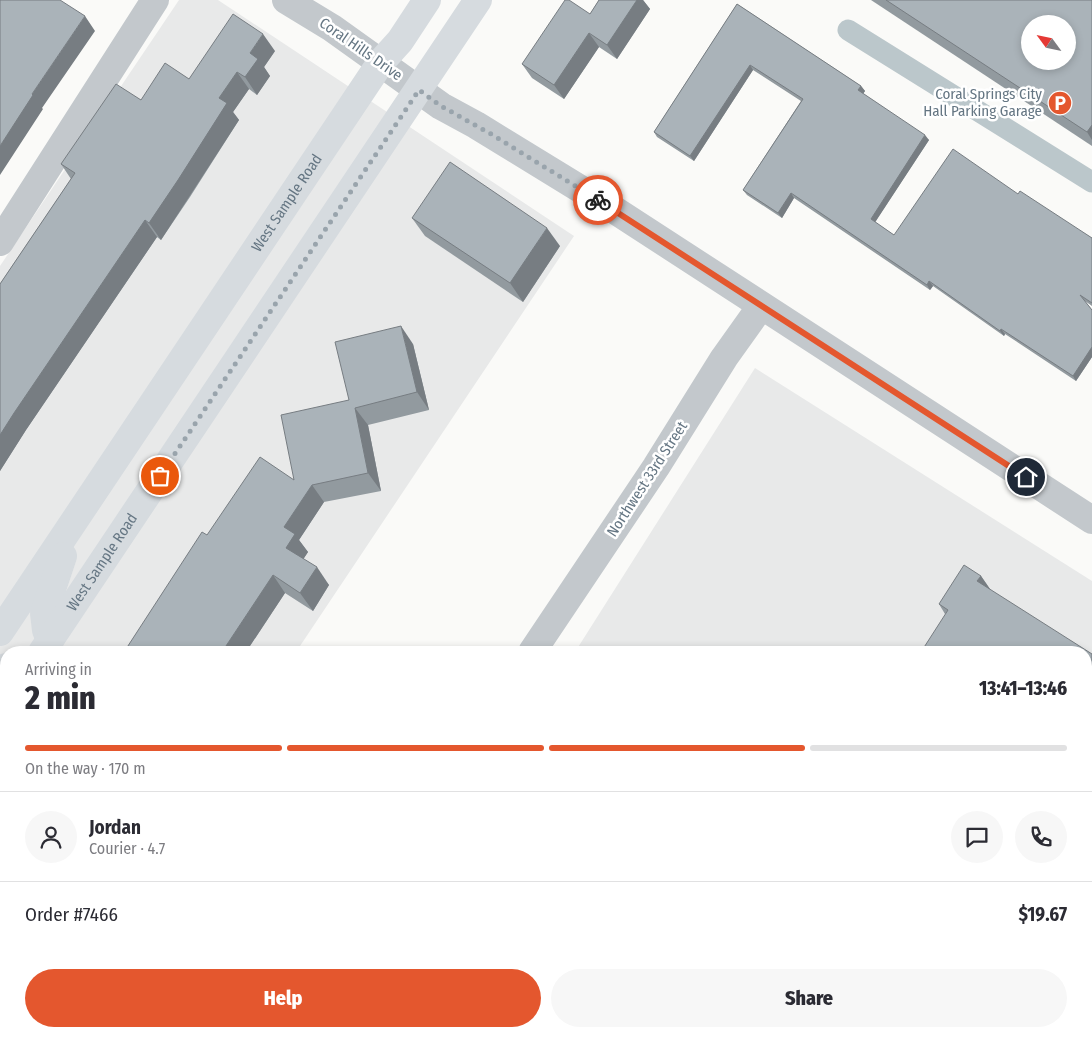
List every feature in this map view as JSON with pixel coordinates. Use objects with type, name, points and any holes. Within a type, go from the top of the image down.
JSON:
[{"type":"main road","name":"West Sample Road","points":[[5,624],[382,62],[400,40],[427,0]]},
{"type":"main road","name":"West Sample Road","points":[[47,646],[478,0]]},
{"type":"main road","points":[[46,646],[44,613],[74,521]]},
{"type":"main road","points":[[5,624],[10,646]]},
{"type":"street","points":[[0,242],[155,0]]},
{"type":"street","name":"Coral Hills Drive","points":[[286,0],[382,62],[441,106],[484,130],[613,209],[1092,520]]},
{"type":"street","name":"Northwest 33rd Street","points":[[536,646],[656,467],[724,358],[761,306]]},
{"type":"shaded area","points":[[179,0],[218,0],[574,236],[300,646],[0,646],[0,266]]},
{"type":"shaded area","points":[[755,368],[1092,581],[1092,646],[579,646]]},
{"type":"building","points":[[0,0],[60,0],[85,16],[32,94],[0,146]]},
{"type":"building","points":[[565,0],[569,0],[590,14],[599,0],[637,0],[607,45],[589,33],[554,85],[522,64]]},
{"type":"building","name":"Coral Springs City Hall Parking Garage","points":[[886,0],[1092,0],[1092,125],[1087,132]]},
{"type":"building","points":[[737,4],[861,86],[858,90],[925,135],[871,219],[894,235],[953,149],[1018,194],[1020,191],[1092,238],[1092,303],[1080,295],[1092,310],[1092,347],[1073,376],[1001,329],[1000,331],[929,281],[927,285],[791,193],[778,213],[743,190],[803,99],[750,65],[690,156],[654,132]]},
{"type":"building","points":[[233,14],[263,34],[250,53],[258,59],[245,77],[237,72],[219,98],[227,103],[178,180],[149,223],[145,220],[0,435],[0,284],[75,173],[61,164],[116,84],[141,100],[165,63],[189,79]]},
{"type":"building","points":[[450,162],[547,228],[510,283],[412,218]]},
{"type":"building","points":[[401,326],[417,392],[355,408],[368,473],[312,485],[284,527],[295,534],[286,548],[317,567],[300,593],[273,575],[226,646],[128,646],[202,532],[207,535],[260,457],[294,480],[281,415],[349,400],[335,342]]},
{"type":"building","points":[[964,565],[981,576],[977,581],[1079,646],[925,646],[948,610],[939,604]]},
{"type":"waterway","points":[[848,30],[1092,182]]},
{"type":"way so far","points":[[160,476],[419,90],[441,106],[476,125],[598,200]]},
{"type":"place","name":"Coral Springs City Hall Parking Garage","points":[[1060,103]]},
{"type":"route","points":[[598,200],[1026,477]]}]
